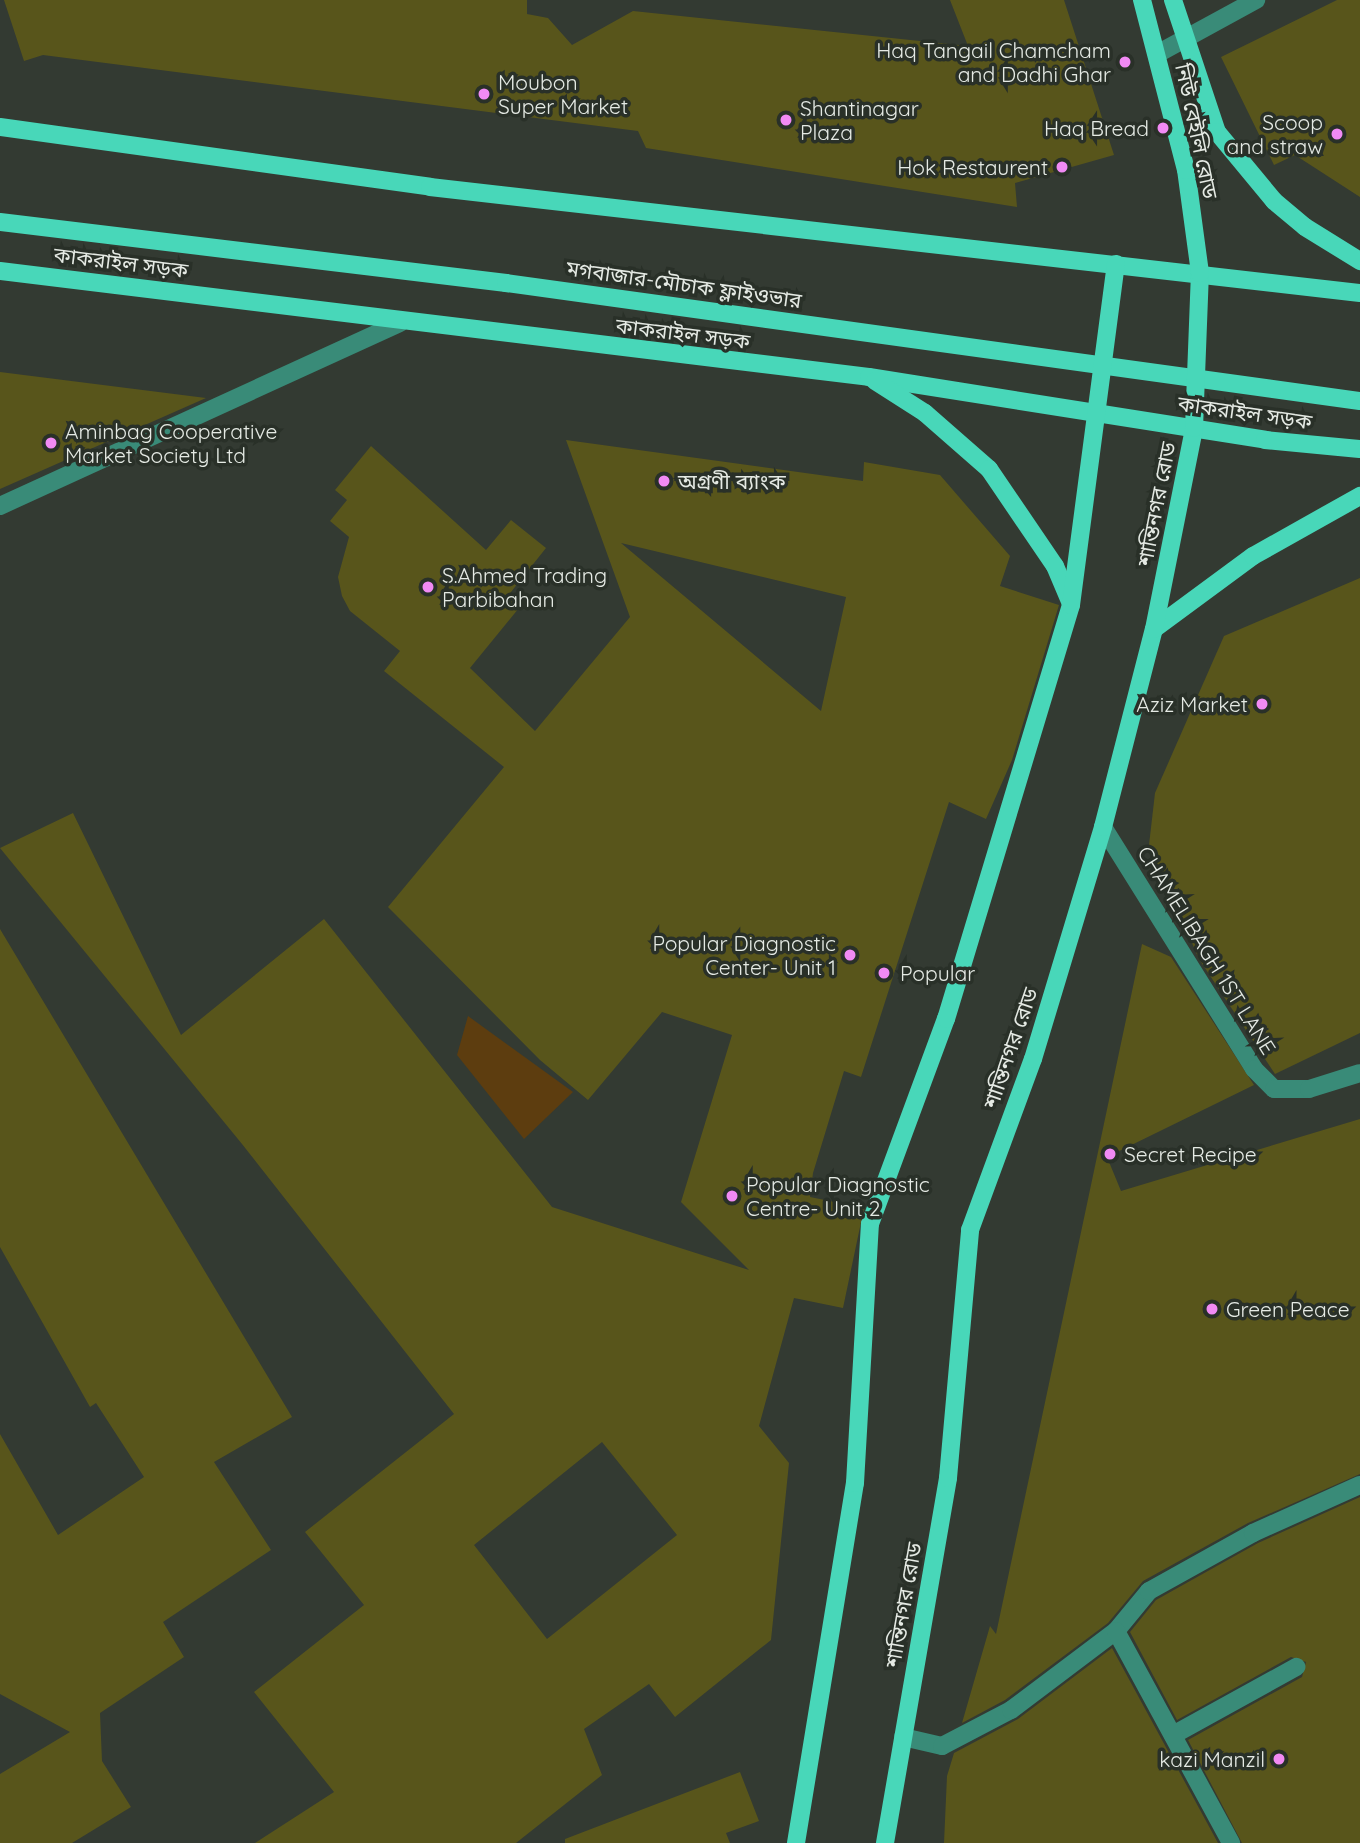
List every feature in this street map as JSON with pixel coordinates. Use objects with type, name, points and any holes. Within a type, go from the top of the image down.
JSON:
[{"type":"main road","name":"নিউ বেইলি রোড","points":[[1142,0],[1186,170],[1200,273]]},
{"type":"main road","points":[[1173,0],[1217,132],[1247,172],[1305,227],[1360,261]]},
{"type":"main road","points":[[0,127],[430,187],[1360,293]]},
{"type":"main road","name":"মগবাজার-মৌচাক ফ্লাইওভার","points":[[0,222],[506,283],[1360,401]]},
{"type":"main road","points":[[796,1843],[855,1483],[870,1224],[946,1019],[1071,605],[1116,264]]},
{"type":"main road","name":"কাকরাইল সড়ক","points":[[0,271],[399,323],[869,377],[1097,410],[1194,428],[1360,449]]},
{"type":"main road","name":"শান্তিনগর রোড","points":[[885,1843],[948,1478],[970,1230],[1033,1059],[1103,828],[1154,629],[1194,428],[1200,273]]},
{"type":"main road","points":[[869,377],[925,413],[989,469],[1055,566],[1071,605]]},
{"type":"main road","points":[[1154,629],[1244,562],[1360,496]]},
{"type":"street","points":[[1157,54],[1256,0]]},
{"type":"street","points":[[0,506],[399,323]]},
{"type":"street","name":"CHAMELIBAGH 1ST LANE","points":[[1103,828],[1254,1069],[1274,1089],[1309,1088],[1360,1073]]},
{"type":"street","points":[[903,1737],[942,1746],[1011,1710],[1116,1631],[1149,1591],[1253,1533],[1360,1485]]},
{"type":"street","points":[[1116,1631],[1231,1843]]},
{"type":"street","points":[[1173,1735],[1296,1667]]},
{"type":"shaded area","points":[[468,1016],[573,1092],[524,1139],[457,1055]]},
{"type":"building","points":[[4,0],[527,0],[527,14],[548,18],[572,45],[633,11],[968,46],[950,0],[1064,0],[1114,155],[1015,183],[1017,207],[646,148],[638,131],[43,55],[24,61]]},
{"type":"building","points":[[1337,0],[1360,0],[1360,197],[1295,155],[1274,165],[1221,57]]},
{"type":"building","name":"Aminbag Cooperative Market Society Ltd","points":[[0,372],[206,398],[0,489]]},
{"type":"building","points":[[566,440],[863,481],[864,462],[940,475],[1010,556],[1000,586],[1059,605],[1012,760],[986,819],[949,802],[861,1077],[844,1071],[813,1173],[810,1197],[864,1208],[843,1308],[794,1298],[759,1426],[789,1463],[771,1640],[675,1717],[649,1684],[584,1729],[602,1775],[516,1843],[255,1843],[334,1792],[254,1692],[364,1605],[305,1532],[454,1414],[242,1144],[0,848],[73,813],[181,1035],[324,919],[552,1207],[749,1270],[681,1202],[732,1035],[662,1012],[588,1100],[540,1060],[388,907],[504,767],[384,671],[400,651],[350,611],[342,596],[338,577],[349,537],[330,521],[347,500],[335,490],[371,446],[486,550],[511,520],[546,548],[507,597],[519,608],[470,668],[535,731],[630,617]],"holes":[[[621,543],[846,597],[821,711]],[[602,1442],[677,1535],[547,1639],[474,1545]]]},
{"type":"building","points":[[1360,578],[1360,1033],[1275,1074],[1199,959],[1149,845],[1155,793],[1224,636]]},
{"type":"building","points":[[0,929],[292,1417],[214,1462],[271,1550],[163,1622],[184,1657],[100,1713],[102,1761],[131,1807],[72,1843],[0,1843],[0,1774],[70,1732],[0,1694],[0,1434],[58,1535],[144,1477],[96,1403],[90,1407],[0,1247]]},
{"type":"building","name":"Green Peace","points":[[1142,944],[1171,957],[1254,1085],[1107,1157],[1121,1191],[1360,1119],[1360,1474],[1248,1523],[1143,1581],[1108,1623],[1005,1700],[962,1723],[990,1626],[996,1634]]},
{"type":"building","points":[[1360,1497],[1360,1843],[1242,1843],[1188,1740],[1302,1677],[1306,1662],[1291,1657],[1177,1720],[1130,1632],[1156,1600],[1258,1543]]},
{"type":"building","points":[[1112,1648],[1218,1843],[944,1843],[947,1776],[954,1753],[1018,1719]]},
{"type":"building","points":[[740,1772],[759,1821],[726,1833],[730,1843],[565,1843],[565,1839]]},
{"type":"place","name":"Haq Tangail Chamcham and Dadhi Ghar","points":[[1125,62]]},
{"type":"place","name":"Moubon Super Market","points":[[484,94]]},
{"type":"place","name":"Shantinagar Plaza","points":[[786,120]]},
{"type":"place","name":"Haq Bread","points":[[1163,128]]},
{"type":"place","name":"Scoop and straw","points":[[1337,134]]},
{"type":"place","name":"Hok Restaurent","points":[[1062,167]]},
{"type":"place","name":"Aminbag Cooperative Market Society Ltd","points":[[51,443]]},
{"type":"place","name":"অগ্রণী ব্যাংক","points":[[664,481]]},
{"type":"place","name":"S.Ahmed Trading Parbibahan","points":[[428,587]]},
{"type":"place","name":"Aziz Market","points":[[1262,704]]},
{"type":"place","name":"Popular Diagnostic Center- Unit 1","points":[[850,955]]},
{"type":"place","name":"Popular","points":[[884,973]]},
{"type":"place","name":"Secret Recipe","points":[[1110,1154]]},
{"type":"place","name":"Popular Diagnostic Centre- Unit 2","points":[[732,1196]]},
{"type":"place","name":"Green Peace","points":[[1212,1309]]},
{"type":"place","name":"kazi Manzil","points":[[1279,1759]]}]
